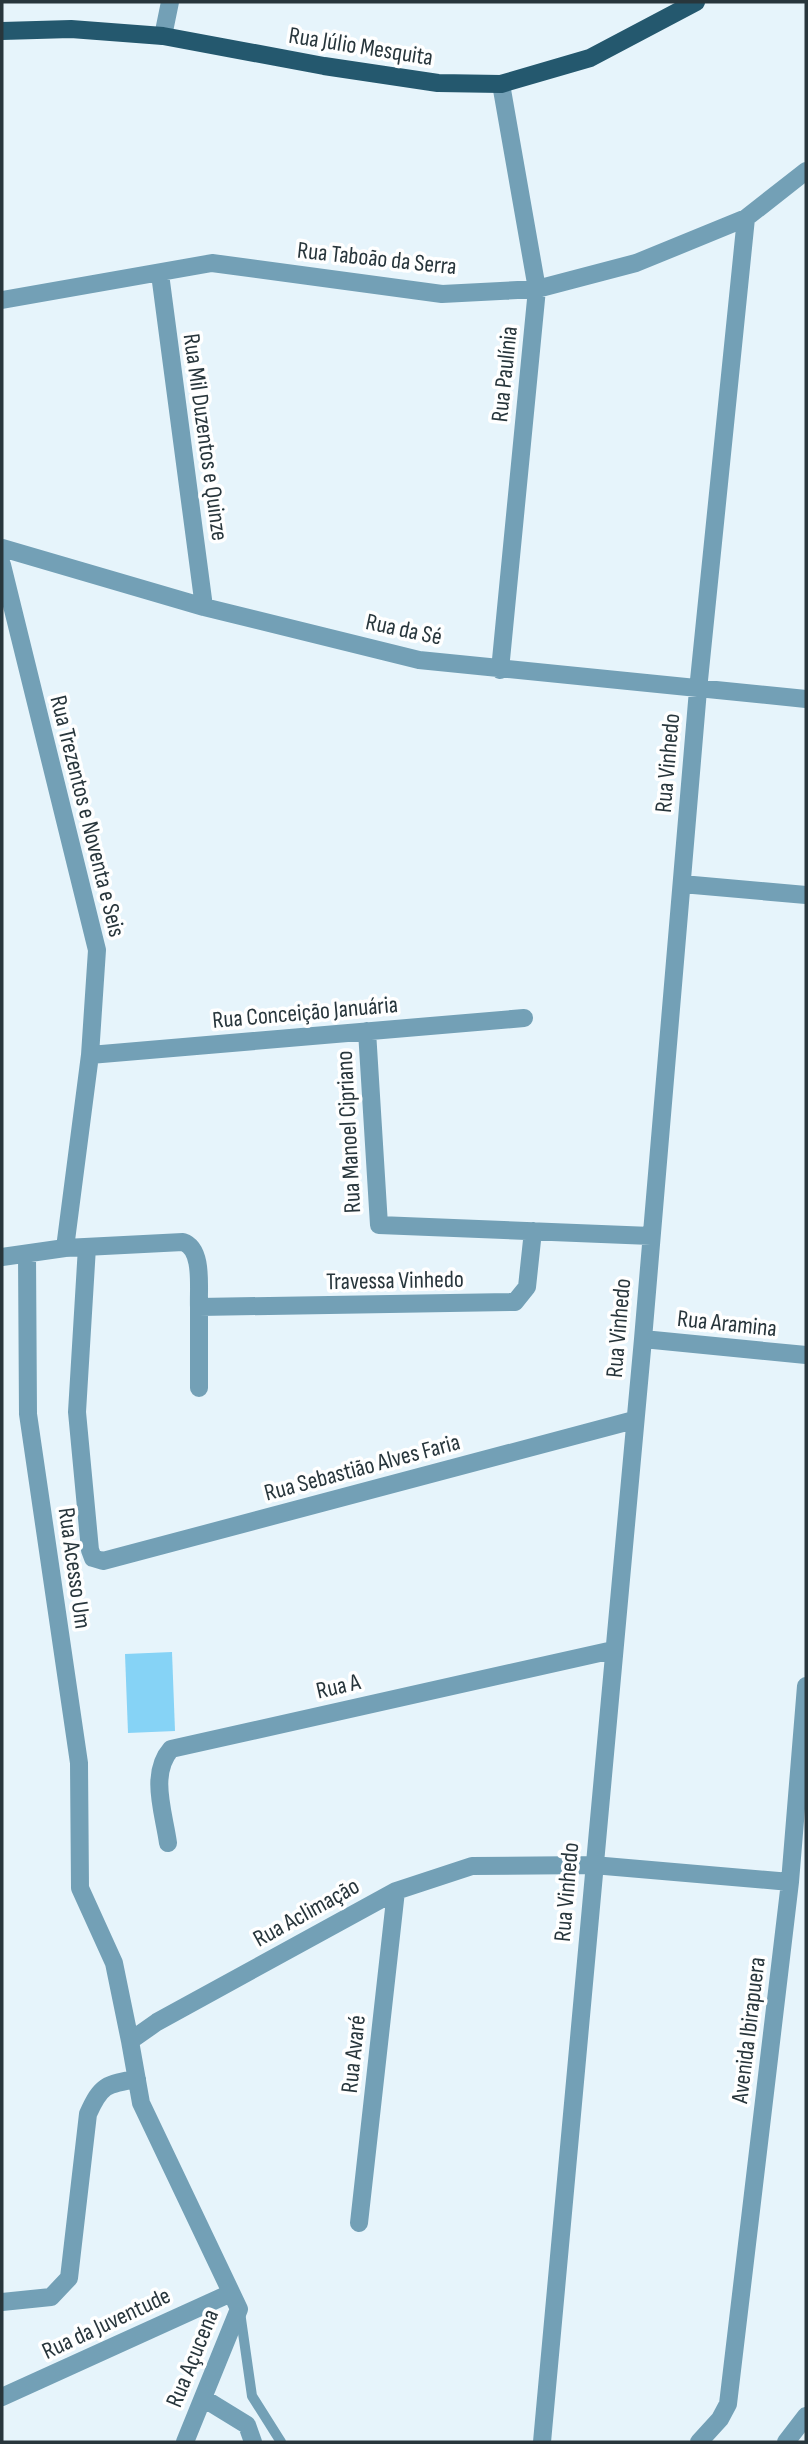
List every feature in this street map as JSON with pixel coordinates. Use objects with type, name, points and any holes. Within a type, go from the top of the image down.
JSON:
[{"type":"main road","name":"Rua Júlio Mesquita","points":[[2,31],[71,29],[163,36],[324,66],[425,81],[501,84],[590,58],[696,2]]},
{"type":"street","points":[[163,36],[170,2]]},
{"type":"street","name":"Rua Paulínia","points":[[500,670],[537,289],[501,84]]},
{"type":"street","name":"Rua Taboão da Serra","points":[[2,300],[212,263],[442,294],[537,289],[636,263],[746,218],[806,172]]},
{"type":"street","name":"Rua Vinhedo","points":[[542,2442],[643,1339],[698,690],[746,218]]},
{"type":"street","name":"Rua Mil Duzentos e Quinze","points":[[160,274],[204,607]]},
{"type":"street","name":"Rua da Sé","points":[[2,548],[204,607],[419,660],[806,699]]},
{"type":"street","name":"Rua Trezentos e Noventa e Seis","points":[[2,565],[97,950],[90,1055],[65,1248]]},
{"type":"street","points":[[682,884],[806,895]]},
{"type":"street","name":"Rua Conceição Januária","points":[[90,1055],[524,1018]]},
{"type":"street","name":"Rua Manoel Cipriano","points":[[367,1031],[376,1221],[382,1227],[533,1231]]},
{"type":"street","points":[[533,1231],[651,1236]]},
{"type":"street","name":"Travessa Vinhedo","points":[[200,1307],[515,1302],[527,1287],[533,1231]]},
{"type":"street","points":[[2,1257],[65,1248],[183,1242],[190,1245],[196,1253],[200,1307],[199,1388]]},
{"type":"street","name":"Rua Sebastião Alves Faria","points":[[87,1247],[77,1412],[90,1550],[93,1558],[103,1561],[634,1420]]},
{"type":"street","name":"Rua Acesso Um","points":[[27,1254],[28,1414],[79,1763],[80,1888],[114,1963],[130,2041]]},
{"type":"street","name":"Rua Aramina","points":[[643,1339],[806,1355]]},
{"type":"street","name":"Rua A","points":[[168,1843],[158,1775],[162,1759],[171,1749],[613,1650]]},
{"type":"street","name":"Avenida Ibirapuera","points":[[699,2442],[720,2419],[727,2404],[731,2379],[790,1882],[806,1686]]},
{"type":"street","name":"Rua Aclimação","points":[[130,2041],[157,2022],[396,1891],[472,1866],[593,1865],[790,1882]]},
{"type":"street","name":"Rua Avaré","points":[[359,2222],[396,1891]]},
{"type":"street","points":[[130,2041],[141,2103],[231,2292]]},
{"type":"street","points":[[2,2302],[51,2297],[69,2278],[88,2114],[98,2093],[109,2084],[137,2079]]},
{"type":"street","name":"Rua Açucena","points":[[185,2442],[239,2309],[231,2292]]},
{"type":"street","name":"Rua da Juventude","points":[[2,2397],[231,2292]]},
{"type":"street","points":[[203,2398],[247,2425],[253,2442]]},
{"type":"street","points":[[786,2442],[806,2416]]},
{"type":"lane","points":[[239,2309],[252,2396],[281,2442]]},
{"type":"shaded area","points":[[172,1652],[175,1731],[128,1733],[125,1654]]}]
